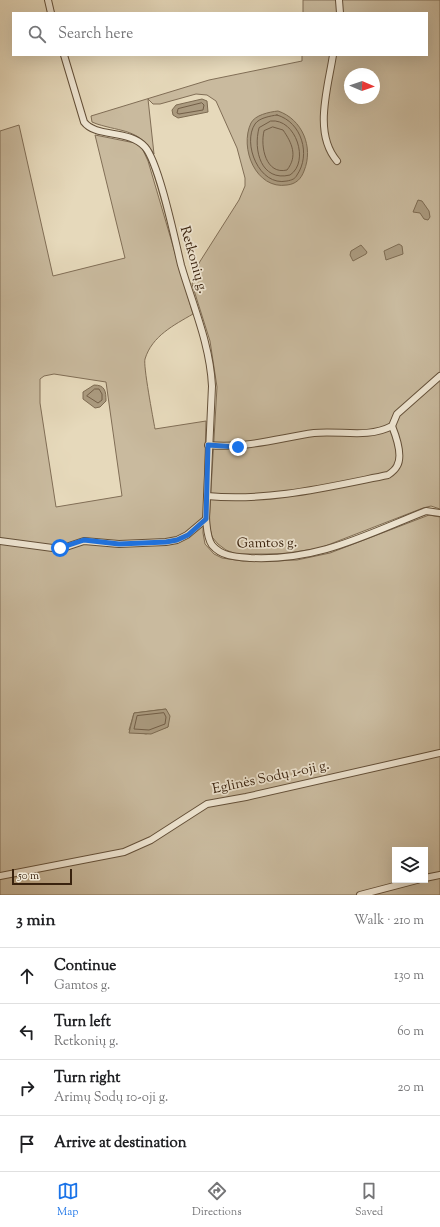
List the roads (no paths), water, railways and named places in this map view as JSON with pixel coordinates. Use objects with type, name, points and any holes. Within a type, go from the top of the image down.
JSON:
[{"type":"street","points":[[48,0],[51,12]]},
{"type":"street","points":[[339,0],[340,12]]},
{"type":"street","name":"Retkonių g.","points":[[64,56],[84,122],[92,128],[139,141],[148,151],[154,165],[182,268],[211,364],[212,386],[208,445],[206,519]]},
{"type":"street","points":[[334,56],[325,105],[324,128],[328,149],[337,161]]},
{"type":"street","points":[[208,445],[238,447],[316,433],[369,434],[385,430],[392,426],[397,414],[440,376]]},
{"type":"street","points":[[207,496],[228,498],[288,494],[388,475],[396,467],[399,460],[396,435],[392,426]]},
{"type":"street","name":"Gamtos g.","points":[[206,519],[208,539],[220,552],[235,557],[265,558],[316,554],[338,547],[426,511],[440,513]]},
{"type":"street","points":[[0,541],[60,548],[84,540],[119,544],[166,542],[177,540],[188,535],[206,519]]},
{"type":"street","name":"Eglinės Sodų 1-oji g.","points":[[0,876],[124,852],[151,840],[207,804],[246,797],[440,754]]},
{"type":"street","points":[[428,877],[440,875]]},
{"type":"street","points":[[360,895],[406,883]]},
{"type":"water","points":[[202,99],[207,101],[208,112],[178,118],[173,115],[172,110],[176,105]]},
{"type":"water","points":[[278,111],[294,120],[299,127],[304,135],[308,153],[307,162],[300,179],[287,185],[276,185],[267,181],[259,174],[249,155],[247,144],[248,133],[253,120],[263,114]]},
{"type":"water","points":[[418,200],[422,201],[429,211],[430,217],[428,220],[424,219],[420,213],[413,212]]},
{"type":"water","points":[[399,244],[402,246],[403,254],[386,260],[384,251]]},
{"type":"water","points":[[361,245],[367,252],[366,254],[353,261],[350,255],[351,251]]},
{"type":"water","points":[[94,385],[103,387],[106,397],[106,401],[100,407],[95,408],[83,399],[83,392]]},
{"type":"water","points":[[166,709],[170,716],[168,727],[151,734],[129,733],[134,713]]}]
